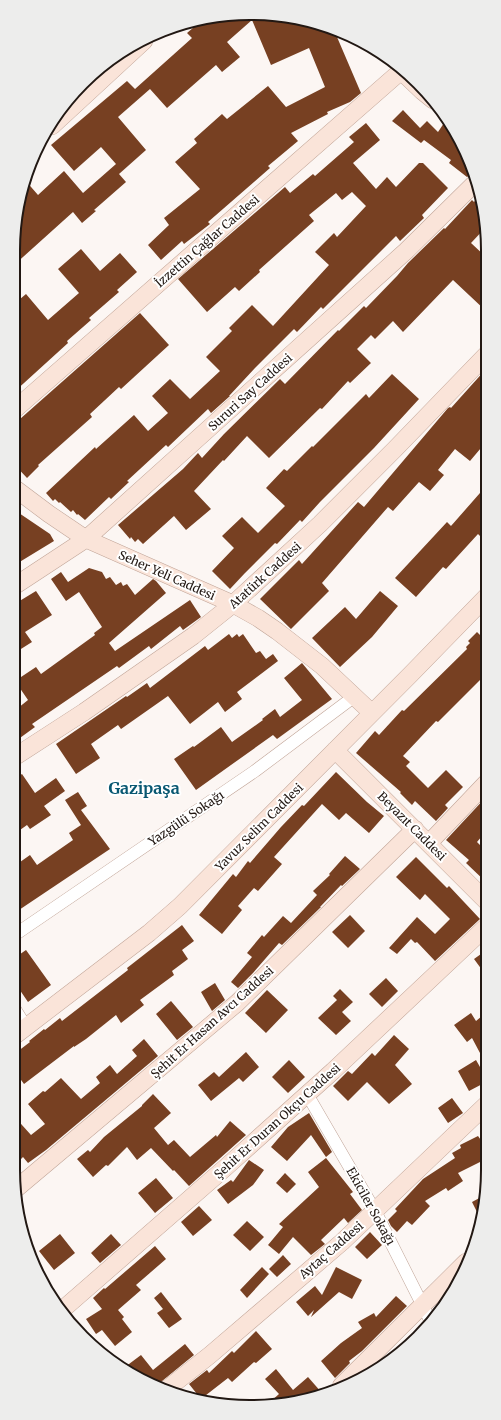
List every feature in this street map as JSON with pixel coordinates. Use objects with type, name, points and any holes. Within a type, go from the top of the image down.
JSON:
[{"type":"street","points":[[65,114],[130,54]]},
{"type":"street","name":"İzzettin Çağlar Caddesi","points":[[20,405],[398,74]]},
{"type":"street","name":"Sururi Say Caddesi","points":[[20,582],[86,538],[406,251],[472,186]]},
{"type":"street","name":"Atatürk Caddesi","points":[[20,753],[84,712],[180,645],[233,604],[331,513],[395,450],[481,360]]},
{"type":"street","name":"Seher Yeli Caddesi","points":[[20,492],[49,514],[86,538],[233,604],[277,631],[322,666],[372,713]]},
{"type":"street","name":"Yavuz Selim Caddesi","points":[[20,1032],[149,933],[170,915],[481,602]]},
{"type":"street","name":"Yazgülü Sokağı","points":[[20,931],[255,771],[355,696]]},
{"type":"street","name":"Beyazıt Caddesi","points":[[335,750],[481,896]]},
{"type":"street","points":[[429,843],[481,788]]},
{"type":"street","name":"Şehit Er Hasan Avcı Caddesi","points":[[20,1185],[237,1003],[415,829]]},
{"type":"street","name":"Şehit Er Duran Okçu Caddesi","points":[[66,1307],[226,1167],[481,932]]},
{"type":"street","name":"Ekiciler Sokağı","points":[[307,1094],[375,1211],[427,1312]]},
{"type":"street","name":"Aytaç Caddesi","points":[[172,1386],[330,1252],[481,1110]]},
{"type":"street","points":[[349,1377],[364,1362],[427,1312],[453,1278]]},
{"type":"building","points":[[235,20],[252,20],[227,42],[240,57],[222,72],[216,65],[167,108],[150,89],[118,117],[146,150],[119,174],[126,182],[94,210],[96,211],[82,223],[73,212],[20,260],[20,235],[24,206],[30,185],[38,195],[64,171],[83,193],[116,164],[101,147],[74,171],[51,145],[127,81],[135,89],[192,38],[187,33],[194,27],[206,24]]},
{"type":"building","points":[[252,20],[266,20],[295,24],[325,32],[337,37],[361,93],[350,102],[327,112],[328,114],[291,133],[298,141],[268,166],[270,168],[208,222],[210,224],[184,244],[182,241],[161,260],[148,245],[169,225],[164,218],[200,189],[175,162],[197,143],[194,139],[222,114],[227,119],[268,86],[286,107],[325,87],[309,48],[271,65]]},
{"type":"building","points":[[403,110],[420,128],[427,121],[438,132],[443,124],[457,149],[469,176],[467,177],[449,163],[451,160],[424,140],[421,143],[392,121]]},
{"type":"building","points":[[366,123],[380,140],[353,163],[376,189],[387,177],[396,187],[419,163],[423,163],[448,188],[422,215],[424,218],[400,241],[396,236],[323,309],[321,307],[297,332],[294,329],[255,368],[230,396],[211,413],[208,409],[168,447],[166,445],[127,481],[129,482],[111,499],[109,497],[85,520],[78,514],[77,515],[73,510],[71,512],[55,499],[53,501],[46,493],[95,447],[96,449],[134,415],[148,431],[168,413],[152,396],[170,379],[190,399],[220,371],[206,357],[232,331],[229,328],[252,305],[273,326],[329,265],[315,252],[334,233],[337,237],[366,206],[352,192],[342,200],[336,193],[309,215],[314,221],[259,270],[260,272],[239,291],[235,287],[207,312],[178,279],[285,187],[290,193],[313,174],[315,176],[354,142],[349,137]]},
{"type":"building","points":[[472,200],[474,202],[475,200],[481,233],[471,243],[481,252],[481,306],[453,280],[403,332],[393,321],[375,339],[371,335],[357,349],[371,363],[350,383],[348,381],[322,409],[320,408],[269,458],[247,436],[194,491],[211,509],[186,530],[174,516],[143,544],[138,539],[135,542],[131,537],[130,539],[118,525],[183,469],[198,453],[202,458],[224,434],[280,379],[285,384],[338,330],[339,331],[364,306],[366,308],[408,263],[444,228],[445,229]]},
{"type":"building","points":[[81,249],[100,271],[120,253],[137,272],[117,290],[119,292],[89,318],[91,320],[67,341],[68,343],[20,387],[20,299],[26,294],[48,320],[79,293],[58,269]]},
{"type":"building","points":[[140,313],[169,345],[121,389],[119,387],[90,414],[92,417],[38,465],[39,466],[27,478],[20,470],[20,419]]},
{"type":"building","points":[[392,374],[419,399],[302,522],[300,520],[277,544],[275,543],[230,589],[212,571],[234,548],[222,536],[242,517],[258,533],[285,506],[266,488],[284,469],[287,471],[312,446],[313,447],[366,394],[369,398]]},
{"type":"building","points":[[481,375],[481,448],[470,461],[455,449],[438,470],[444,475],[430,491],[419,482],[393,511],[388,507],[322,583],[329,591],[291,629],[260,599],[299,560],[302,564],[358,502],[364,507],[448,408],[451,408]]},
{"type":"building","points":[[481,492],[481,535],[480,536],[478,534],[446,569],[443,567],[416,597],[395,578],[447,522],[451,526]]},
{"type":"building","points":[[20,514],[50,534],[54,541],[20,562]]},
{"type":"building","points":[[89,568],[102,572],[106,579],[110,577],[116,585],[121,582],[123,586],[127,584],[135,595],[153,579],[166,593],[109,643],[115,651],[190,600],[201,617],[183,630],[180,626],[151,649],[149,646],[119,668],[117,666],[32,724],[35,727],[20,738],[20,706],[28,700],[20,688],[20,678],[36,667],[41,674],[95,635],[94,633],[102,627],[79,592],[66,601],[51,579],[61,572],[68,582]]},
{"type":"building","points":[[36,591],[52,615],[25,632],[32,642],[20,650],[20,601]]},
{"type":"building","points":[[380,591],[398,606],[372,637],[340,667],[312,638],[345,607],[356,619]]},
{"type":"building","points":[[477,632],[481,636],[481,679],[438,722],[436,721],[403,756],[410,762],[406,766],[428,788],[446,770],[463,787],[445,805],[448,808],[436,821],[415,801],[412,805],[400,793],[401,792],[356,753],[375,731],[379,735],[402,710],[404,711],[467,649],[466,647],[470,643],[468,641]]},
{"type":"building","points":[[229,634],[232,638],[237,634],[239,637],[243,634],[256,653],[260,651],[266,659],[273,654],[278,661],[237,692],[242,699],[225,712],[218,702],[190,724],[168,696],[121,729],[118,725],[91,744],[100,758],[76,774],[56,744],[147,683],[150,688],[205,646],[208,650]]},
{"type":"building","points":[[302,663],[332,699],[277,739],[273,735],[196,790],[174,759],[193,746],[194,747],[221,727],[232,742],[263,720],[262,719],[275,709],[280,717],[302,700],[284,678]]},
{"type":"building","points":[[336,772],[384,816],[369,833],[346,813],[339,820],[322,804],[274,857],[282,864],[258,891],[254,888],[238,906],[242,910],[222,934],[199,915],[233,874],[236,877],[248,861],[250,863],[281,827],[302,805],[304,806]]},
{"type":"building","points":[[22,774],[35,793],[56,778],[65,791],[44,806],[51,815],[30,829],[27,825],[20,830],[20,775]]},
{"type":"building","points":[[78,792],[87,806],[81,810],[110,849],[20,909],[20,862],[30,855],[37,865],[73,840],[69,833],[81,825],[65,800]]},
{"type":"building","points":[[481,802],[481,837],[477,842],[481,846],[481,877],[466,863],[469,860],[446,840]]},
{"type":"building","points":[[345,856],[360,869],[342,886],[341,885],[282,945],[279,943],[238,988],[231,982],[252,957],[247,953],[262,935],[264,937],[283,916],[291,923],[317,895],[313,891],[330,875],[329,874]]},
{"type":"building","points":[[416,857],[447,888],[449,886],[480,919],[435,961],[417,942],[415,943],[411,939],[397,954],[389,948],[417,917],[435,934],[450,919],[425,894],[420,900],[396,877]]},
{"type":"building","points":[[350,915],[365,931],[348,948],[332,932]]},
{"type":"building","points":[[182,925],[194,941],[182,950],[188,959],[172,971],[174,975],[140,1000],[144,1005],[121,1023],[116,1015],[86,1039],[74,1046],[24,1084],[20,1079],[20,1050],[44,1029],[45,1030],[60,1018],[62,1021],[128,970],[127,968]]},
{"type":"building","points":[[26,950],[51,985],[28,1002],[20,990],[20,954]]},
{"type":"building","points":[[481,954],[481,968],[474,959]]},
{"type":"building","points":[[386,978],[398,991],[382,1007],[369,994]]},
{"type":"building","points":[[215,983],[225,1000],[212,1011],[201,992]]},
{"type":"building","points":[[340,989],[353,1002],[342,1012],[351,1021],[336,1035],[318,1018],[337,1000],[333,996]]},
{"type":"building","points":[[267,990],[288,1010],[266,1033],[245,1013]]},
{"type":"building","points":[[171,1001],[193,1027],[177,1040],[156,1014]]},
{"type":"building","points":[[471,1013],[476,1021],[481,1017],[481,1055],[472,1038],[467,1042],[454,1025]]},
{"type":"building","points":[[394,1035],[409,1049],[395,1065],[412,1084],[389,1104],[367,1082],[348,1101],[333,1086],[348,1071],[352,1074],[372,1053],[375,1056]]},
{"type":"building","points":[[144,1039],[158,1056],[46,1150],[28,1163],[23,1157],[20,1160],[20,1123],[31,1135],[45,1124],[28,1104],[61,1078],[81,1099],[100,1083],[96,1077],[110,1065],[117,1074],[137,1056],[132,1050]]},
{"type":"building","points":[[246,1052],[259,1067],[243,1082],[239,1078],[211,1101],[198,1085],[214,1072],[219,1077]]},
{"type":"building","points":[[289,1060],[305,1077],[288,1093],[272,1077]]},
{"type":"building","points":[[476,1060],[481,1069],[481,1085],[469,1091],[458,1071]]},
{"type":"building","points":[[153,1094],[171,1113],[154,1128],[168,1145],[174,1140],[190,1157],[216,1135],[217,1137],[230,1121],[246,1135],[189,1186],[151,1148],[137,1160],[127,1147],[108,1166],[106,1165],[93,1177],[77,1159],[88,1150],[90,1152],[104,1137],[142,1106]]},
{"type":"building","points":[[452,1098],[463,1113],[448,1123],[438,1108]]},
{"type":"building","points":[[309,1113],[332,1152],[326,1157],[311,1135],[287,1161],[271,1147],[288,1127]]},
{"type":"building","points":[[478,1136],[481,1140],[481,1162],[458,1173],[463,1181],[448,1191],[446,1188],[425,1201],[430,1206],[412,1225],[407,1221],[397,1232],[388,1220],[397,1211],[395,1209],[423,1179],[455,1158],[452,1153],[461,1148],[460,1145]]},
{"type":"building","points":[[326,1158],[353,1192],[350,1194],[362,1210],[348,1223],[344,1218],[321,1240],[325,1244],[311,1255],[293,1237],[279,1254],[268,1245],[283,1227],[279,1224],[319,1187],[308,1172]]},
{"type":"building","points":[[249,1160],[264,1170],[253,1185],[228,1204],[217,1190],[231,1180],[233,1182]]},
{"type":"building","points":[[285,1173],[296,1184],[287,1193],[276,1183]]},
{"type":"building","points":[[156,1178],[173,1198],[155,1213],[138,1193]]},
{"type":"building","points":[[479,1198],[477,1212],[472,1202]]},
{"type":"building","points":[[199,1206],[212,1220],[193,1236],[181,1222]]},
{"type":"building","points":[[247,1221],[264,1237],[250,1251],[233,1235]]},
{"type":"building","points":[[370,1232],[382,1245],[367,1259],[355,1247]]},
{"type":"building","points":[[60,1234],[75,1253],[54,1270],[39,1251]]},
{"type":"building","points":[[111,1234],[121,1245],[100,1263],[91,1253]]},
{"type":"building","points":[[155,1246],[166,1259],[136,1285],[141,1290],[118,1310],[124,1317],[122,1319],[132,1332],[115,1346],[102,1330],[96,1334],[86,1319],[102,1309],[93,1298]]},
{"type":"building","points":[[283,1255],[291,1264],[277,1277],[269,1269]]},
{"type":"building","points":[[262,1267],[269,1274],[247,1298],[240,1290]]},
{"type":"building","points":[[336,1267],[362,1280],[352,1299],[339,1292],[311,1317],[314,1310],[308,1316],[296,1302],[315,1286],[322,1295]]},
{"type":"building","points":[[161,1292],[182,1319],[169,1328],[157,1313],[163,1309],[154,1298]]},
{"type":"building","points":[[396,1296],[407,1306],[362,1351],[349,1361],[350,1363],[335,1378],[321,1361],[341,1343],[362,1328],[358,1322],[374,1313],[376,1317]]},
{"type":"building","points":[[256,1331],[272,1349],[256,1363],[254,1362],[232,1382],[228,1378],[205,1396],[197,1393],[189,1384],[207,1370],[209,1373],[232,1351],[234,1353]]},
{"type":"building","points":[[185,1344],[194,1355],[161,1382],[128,1365],[141,1355],[153,1370]]},
{"type":"building","points":[[276,1369],[293,1390],[308,1377],[319,1390],[295,1396],[273,1399],[279,1394],[265,1379]]},
{"type":"district","name":"Gazipaşa","points":[[144,788]]}]
